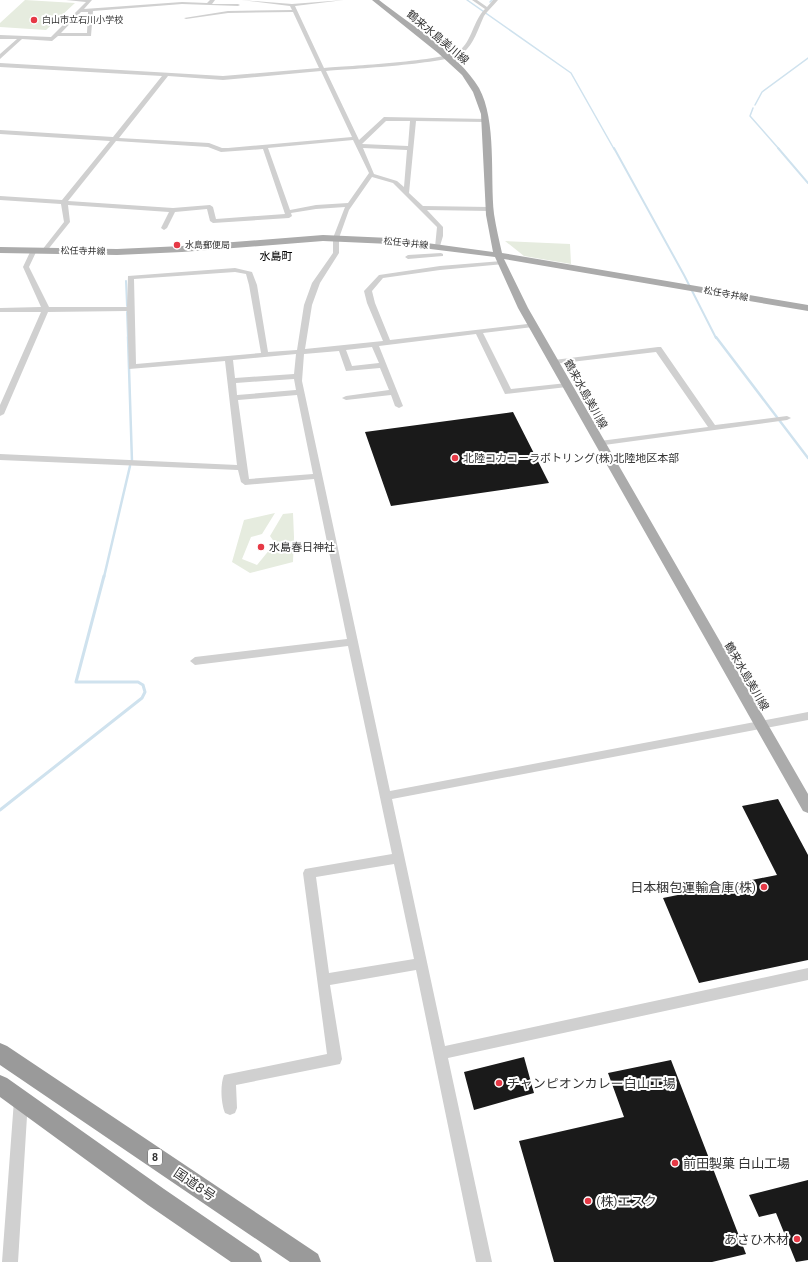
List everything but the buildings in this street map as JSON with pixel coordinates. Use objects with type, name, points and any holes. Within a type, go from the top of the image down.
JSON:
[{"type":"highway","name":"国道8号","points":[[0,1053],[310,1262]]},
{"type":"highway","points":[[0,1085],[248,1261]]},
{"type":"main road","name":"鶴来水島美川線","points":[[375,0],[447,57],[473,85],[480,98],[485,120],[490,209],[496,243],[502,263],[533,324],[600,444],[808,807]]},
{"type":"main road","name":"松任寺井線","points":[[0,250],[117,252],[336,238],[411,242],[441,250],[476,252],[502,263],[531,261],[808,308]]},
{"type":"main road","points":[[476,252],[496,243]]},
{"type":"main road","points":[[502,263],[531,261]]},
{"type":"street","points":[[0,37],[52,39],[90,1],[68,0]]},
{"type":"street","points":[[208,5],[213,0]]},
{"type":"street","points":[[186,18],[237,11],[293,8],[342,0]]},
{"type":"street","points":[[474,0],[486,11]]},
{"type":"street","points":[[0,65],[223,78],[397,64],[447,57],[460,53],[465,49],[486,11],[496,0]]},
{"type":"street","points":[[80,11],[182,3],[208,5],[240,2],[261,2],[293,8]]},
{"type":"street","points":[[237,11],[240,2]]},
{"type":"street","points":[[293,8],[371,169],[371,175],[349,205],[341,222],[336,238],[336,253],[318,278],[308,305],[300,352],[298,376],[316,476],[422,963],[484,1262]]},
{"type":"street","points":[[57,34],[89,35],[91,10]]},
{"type":"street","points":[[0,57],[21,38]]},
{"type":"street","points":[[44,251],[67,222],[64,202],[166,75]]},
{"type":"street","points":[[358,143],[384,119],[485,120]]},
{"type":"street","points":[[406,194],[413,119]]},
{"type":"street","points":[[0,132],[209,145],[221,150],[358,143],[410,148]]},
{"type":"street","points":[[0,198],[173,210],[210,207],[213,221],[289,216],[266,147]]},
{"type":"street","points":[[371,175],[395,182],[440,228],[441,250],[446,267]]},
{"type":"street","points":[[288,212],[316,207],[349,205]]},
{"type":"street","points":[[420,208],[490,209]]},
{"type":"street","points":[[164,228],[173,210]]},
{"type":"street","points":[[406,265],[411,242]]},
{"type":"street","points":[[0,414],[45,306],[26,267],[34,250]]},
{"type":"street","points":[[387,342],[371,304],[368,291],[380,276],[441,250]]},
{"type":"street","points":[[406,265],[446,267],[502,263]]},
{"type":"street","points":[[265,355],[253,285],[249,272],[235,270],[130,277],[132,367],[229,358],[265,355],[300,352],[342,348],[533,324]]},
{"type":"street","points":[[0,310],[130,309]]},
{"type":"street","points":[[478,331],[508,392],[567,385]]},
{"type":"street","points":[[375,344],[399,406]]},
{"type":"street","points":[[342,348],[349,369],[383,365]]},
{"type":"street","points":[[554,362],[658,349],[713,428]]},
{"type":"street","points":[[229,358],[245,482],[316,476]]},
{"type":"street","points":[[232,381],[298,376]]},
{"type":"street","points":[[234,398],[300,392]]},
{"type":"street","points":[[346,398],[393,392]]},
{"type":"street","points":[[600,444],[781,419]]},
{"type":"street","points":[[0,457],[242,468]]},
{"type":"street","points":[[195,661],[352,642]]},
{"type":"street","points":[[386,796],[808,716]]},
{"type":"street","points":[[230,1108],[229,1080],[335,1059],[309,873],[399,858]]},
{"type":"street","points":[[323,980],[422,963]]},
{"type":"street","points":[[440,1053],[808,974]]},
{"type":"street","points":[[10,1262],[21,1100]]},
{"type":"shaded area","points":[[25,0],[75,3],[46,30],[0,27],[0,23]]},
{"type":"shaded area","points":[[505,241],[570,244],[571,264],[524,256]]},
{"type":"shaded area","points":[[275,513],[262,534],[251,537],[242,559],[257,565],[275,543],[270,536],[283,514],[293,513],[293,562],[250,573],[232,562],[244,520]]},
{"type":"waterway","points":[[467,0],[571,73],[614,149]]},
{"type":"waterway","points":[[755,105],[762,92],[808,58]]},
{"type":"waterway","points":[[753,108],[750,116],[779,149]]},
{"type":"waterway","points":[[614,148],[684,275],[716,338]]},
{"type":"waterway","points":[[778,148],[808,183]]},
{"type":"waterway","points":[[126,281],[127,306]]},
{"type":"waterway","points":[[127,312],[128,338]]},
{"type":"waterway","points":[[128,337],[132,462]]},
{"type":"waterway","points":[[716,337],[808,458]]},
{"type":"waterway","points":[[104,577],[130,466]]},
{"type":"waterway","points":[[0,810],[142,698],[145,692],[143,685],[138,682],[76,682],[104,576]]},
{"type":"place","name":"白山市立石川小学校","points":[[34,20]]},
{"type":"place","name":"水島郵便局","points":[[177,245]]},
{"type":"place","name":"北陸コカコーラボトリング(株)北陸地区本部","points":[[455,458]]},
{"type":"place","name":"水島春日神社","points":[[261,547]]},
{"type":"place","name":"日本梱包運輸倉庫(株)","points":[[764,887]]},
{"type":"place","name":"チャンピオンカレー白山工場","points":[[499,1083]]},
{"type":"place","name":"前田製菓 白山工場","points":[[675,1163]]},
{"type":"place","name":"(株)エスク","points":[[588,1201]]},
{"type":"place","name":"あさひ木材","points":[[797,1239]]},
{"type":"district","name":"水島町","points":[[276,256]]}]
